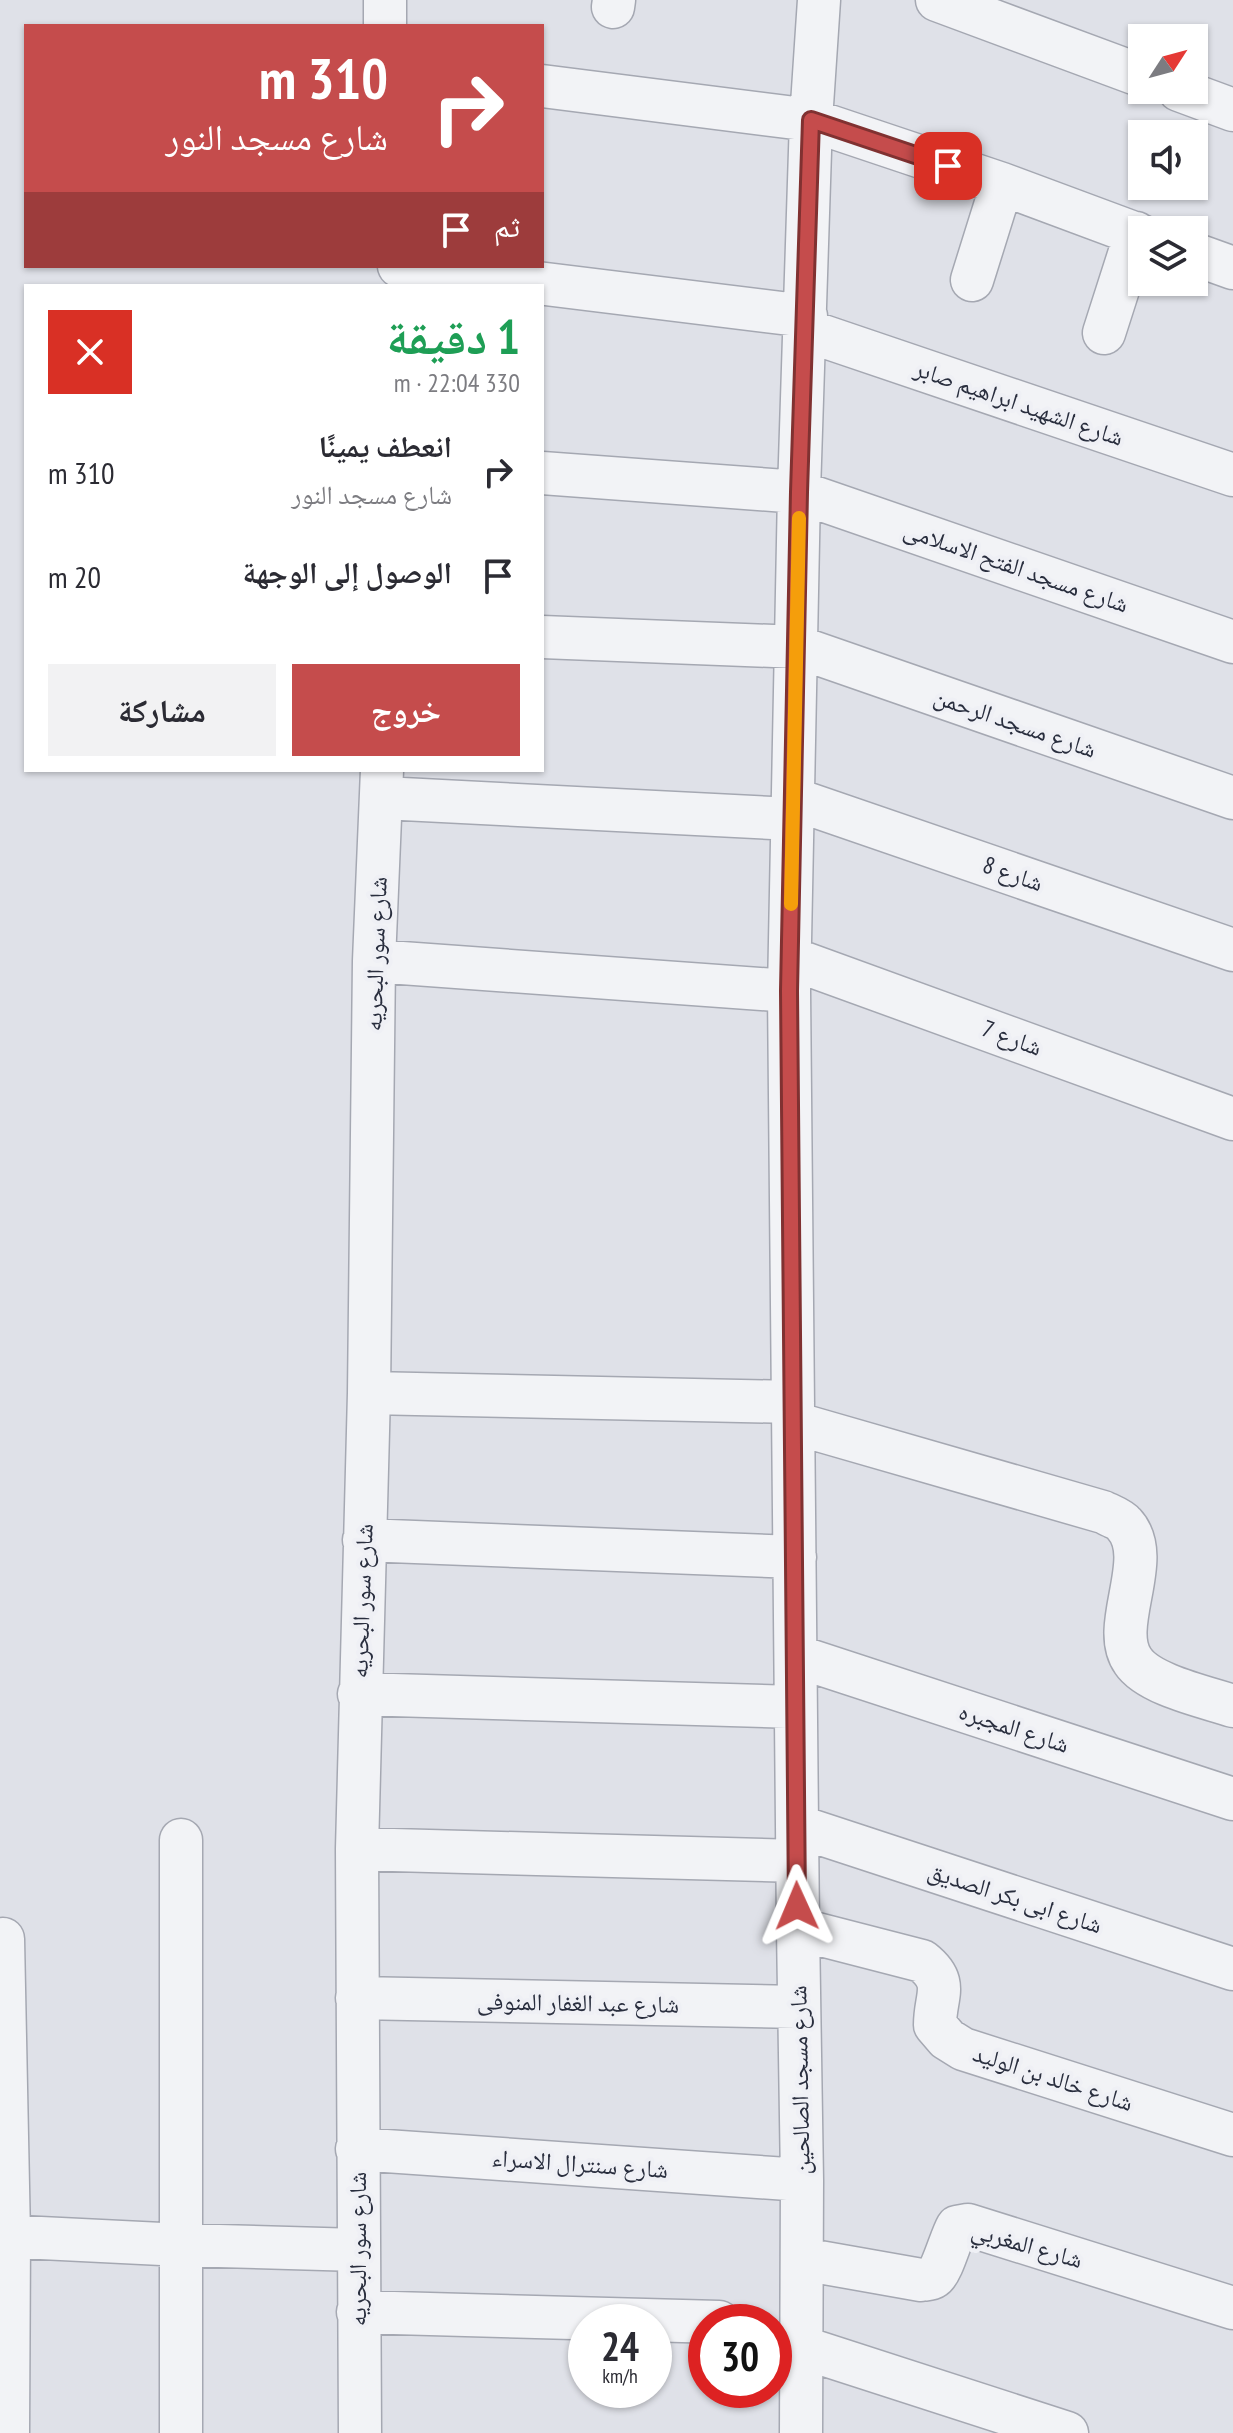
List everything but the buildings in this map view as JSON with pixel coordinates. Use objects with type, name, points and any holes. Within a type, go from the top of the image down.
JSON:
[{"type":"street","points":[[385,0],[385,24]]},
{"type":"street","name":"شارع مسجد الصالحين","points":[[801,2433],[792,2332],[802,2259],[802,2180],[789,975],[799,492],[811,120],[819,0]]},
{"type":"street","points":[[937,0],[1128,71]]},
{"type":"street","points":[[544,86],[811,120],[1128,230]]},
{"type":"street","points":[[1208,101],[1233,110]]},
{"type":"street","points":[[972,280],[1002,184]]},
{"type":"street","points":[[1208,259],[1233,268]]},
{"type":"street","points":[[1104,333],[1128,265]]},
{"type":"street","name":"شارع الشهيد ابراهيم صابر","points":[[413,268],[528,284]]},
{"type":"street","name":"شارع الشهيد ابراهيم صابر","points":[[544,286],[806,323],[1233,475]]},
{"type":"street","name":"شارع مسجد الفتح الاسلامى","points":[[544,473],[799,492],[1233,642]]},
{"type":"street","name":"شارع مسجد الرحمن","points":[[544,637],[798,647],[1233,798]]},
{"type":"street","name":"شارع 8","points":[[382,784],[793,809],[1233,950]]},
{"type":"street","name":"شارع سور البحريه","points":[[360,2433],[357,2149],[359,1694],[369,1393],[374,961],[382,784]]},
{"type":"street","name":"شارع 7","points":[[374,961],[789,975],[1233,1119]]},
{"type":"street","points":[[369,1393],[794,1412],[1103,1512],[1124,1524],[1137,1548],[1125,1640],[1133,1661],[1156,1680],[1233,1706]]},
{"type":"street","points":[[364,1540],[795,1557]]},
{"type":"street","name":"شارع المجبره","points":[[796,1656],[1233,1799]]},
{"type":"street","points":[[359,1694],[795,1707]]},
{"type":"street","points":[[181,1840],[181,2433]]},
{"type":"street","name":"شارع ابى بكر الصديق","points":[[357,1849],[797,1844],[1233,1969]]},
{"type":"street","name":"شارع خالد بن الوليد","points":[[798,1929],[922,1961],[935,1971],[940,1988],[935,2025],[947,2039],[963,2049],[1233,2135]]},
{"type":"street","points":[[3,1939],[8,2433]]},
{"type":"street","name":"شارع عبد الغفار المنوفى","points":[[357,1998],[799,2007]]},
{"type":"street","name":"شارع سنترال الاسراء","points":[[357,2149],[802,2180]]},
{"type":"street","name":"شارع المغربي","points":[[802,2259],[921,2280],[932,2279],[938,2273],[957,2227],[968,2225],[1233,2308]]},
{"type":"street","points":[[5,2236],[358,2250]]},
{"type":"street","points":[[358,2312],[688,2321]]},
{"type":"street","points":[[792,2332],[1067,2433]]},
{"type":"slow traffic","points":[[791,904],[799,518]]},
{"type":"route","points":[[797,1906],[789,991],[799,492],[811,120],[948,166]]}]
